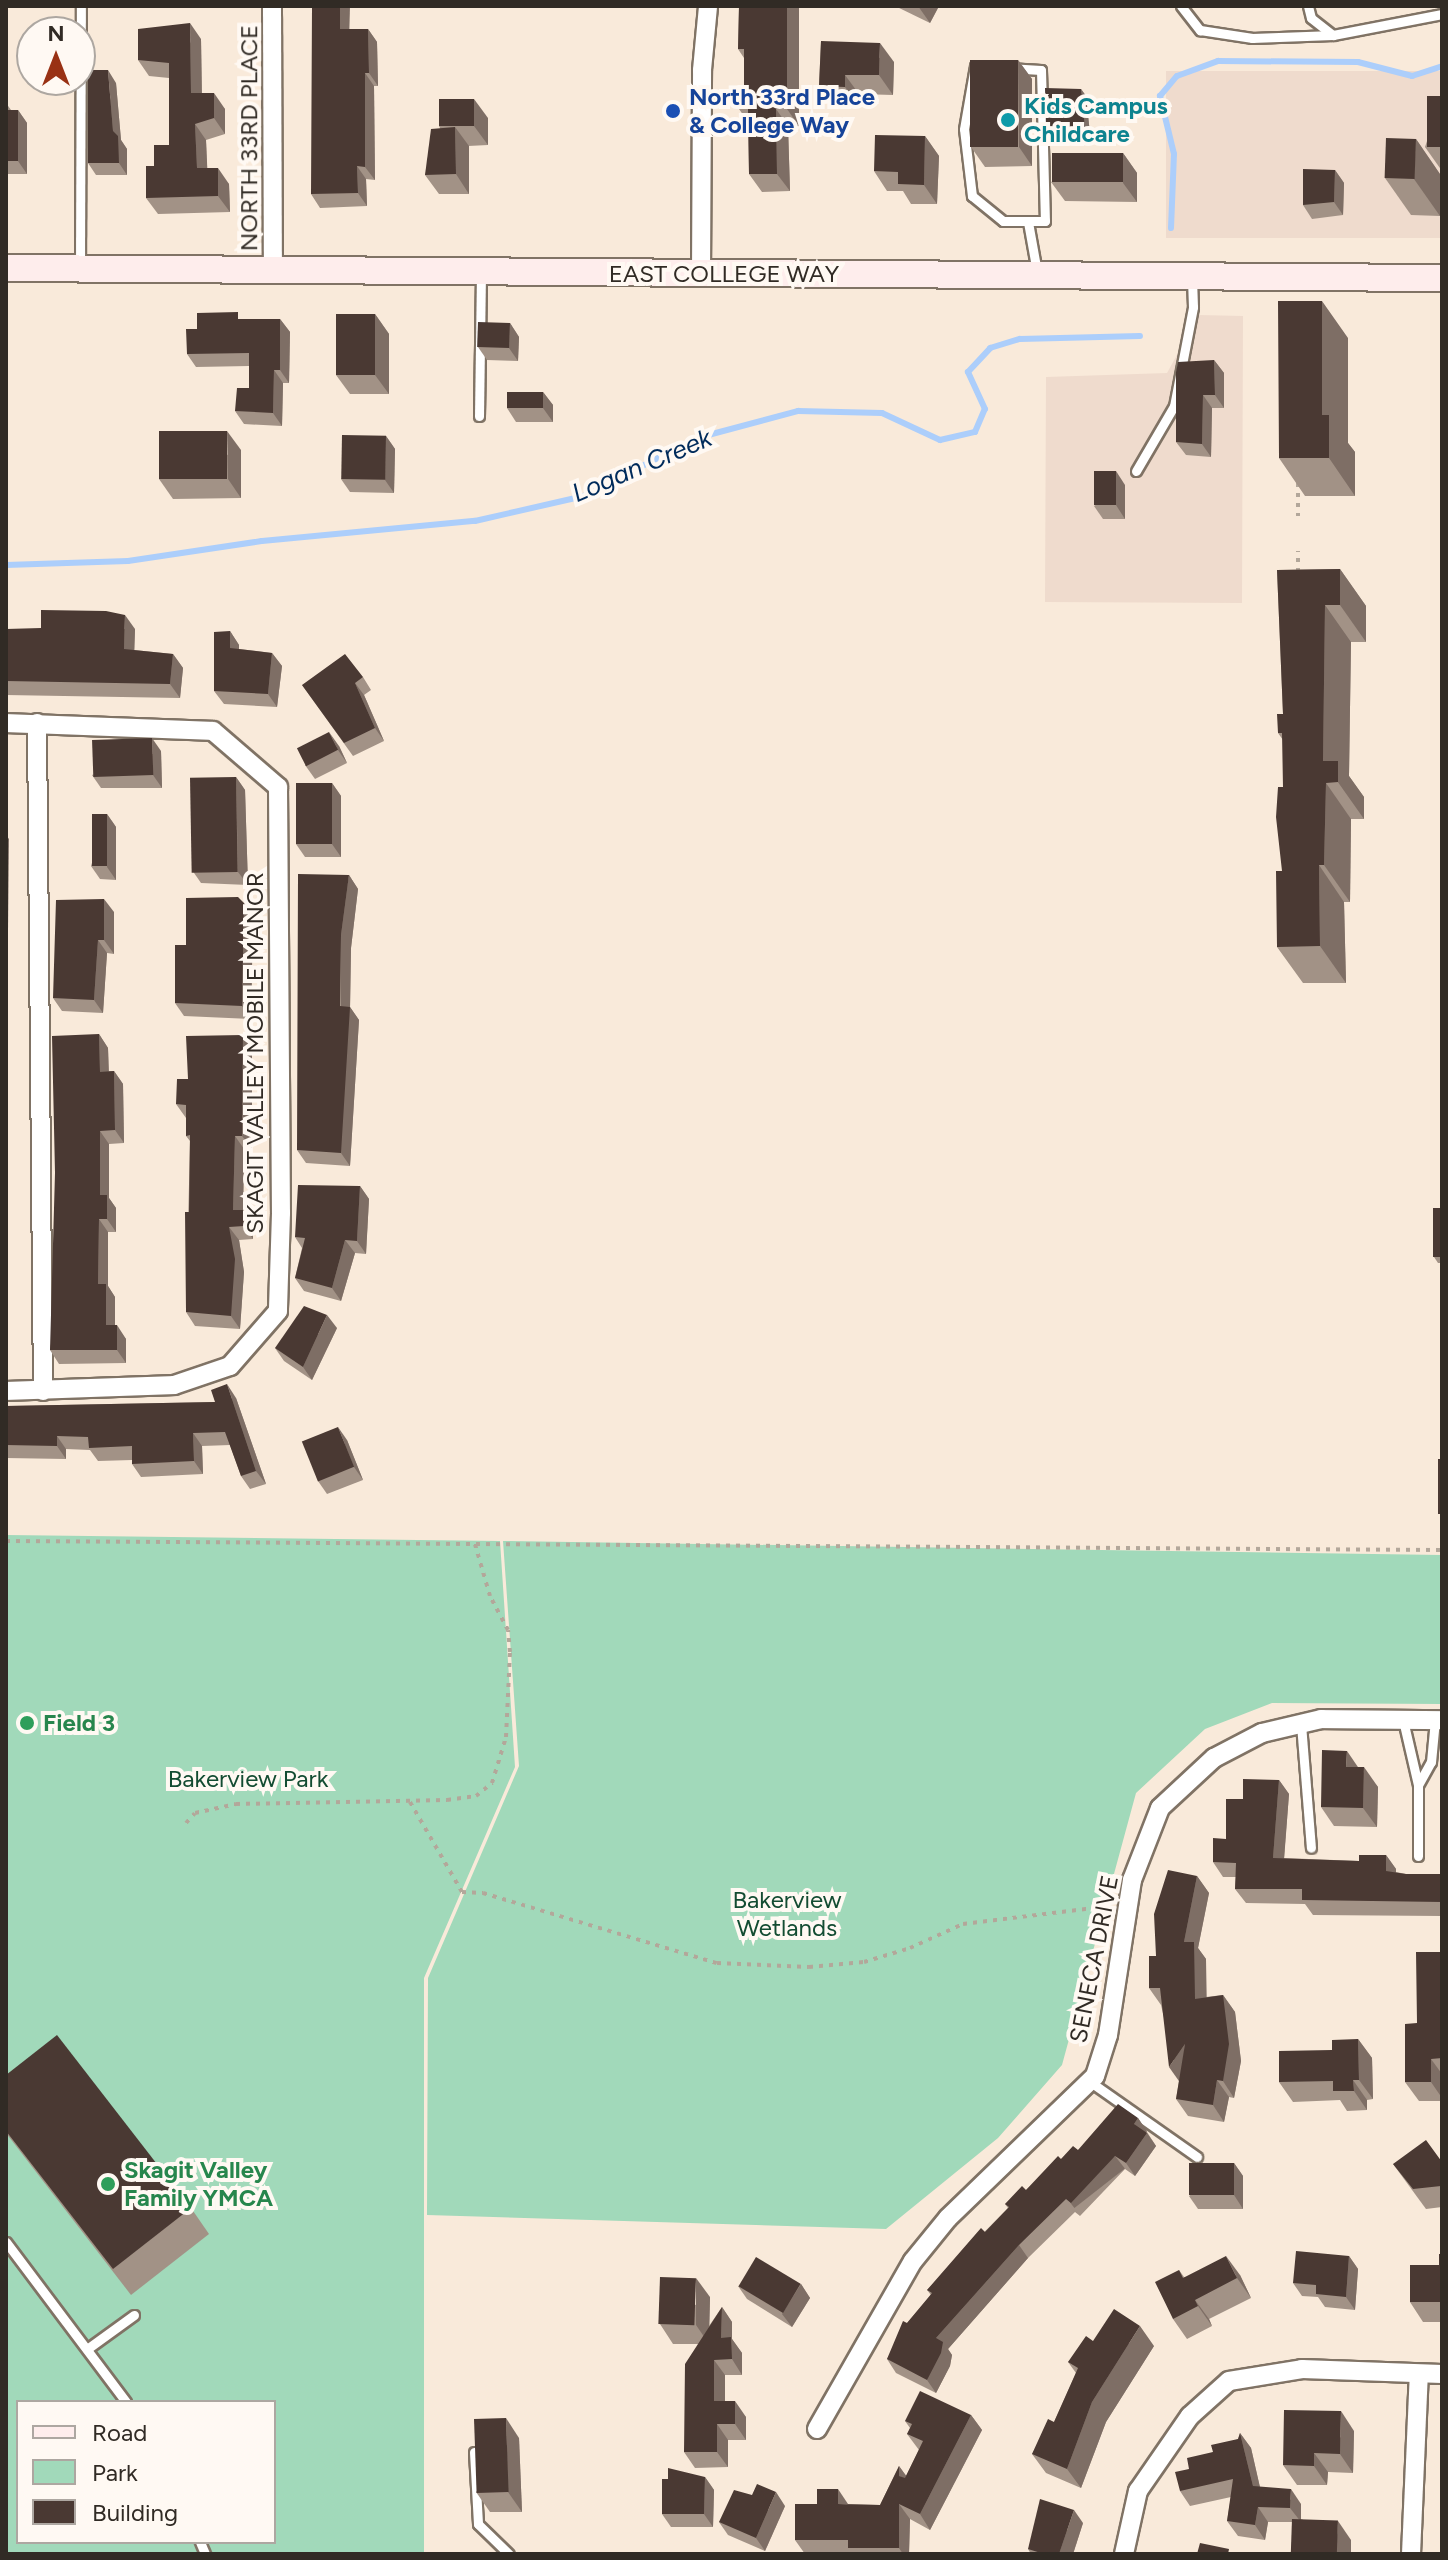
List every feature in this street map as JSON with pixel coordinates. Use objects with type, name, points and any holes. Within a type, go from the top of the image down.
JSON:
[{"type":"main road","name":"EAST COLLEGE WAY","points":[[6,268],[1442,278]]},
{"type":"street","name":"NORTH 33RD PLACE","points":[[272,6],[273,269]]},
{"type":"street","points":[[701,275],[702,70],[708,6]]},
{"type":"street","name":"SKAGIT VALLEY MOBILE MANOR","points":[[6,723],[213,731],[278,787],[278,1311],[230,1366],[174,1385],[6,1391]]},
{"type":"street","points":[[37,723],[43,1391]]},
{"type":"street","name":"SENECA DRIVE","points":[[817,2429],[913,2261],[948,2218],[1089,2081],[1108,2035],[1132,1880],[1160,1808],[1214,1758],[1262,1733],[1321,1719],[1438,1720]]},
{"type":"street","points":[[1124,2554],[1138,2491],[1190,2416],[1229,2381],[1302,2369],[1442,2374]]},
{"type":"street","points":[[1411,2554],[1419,2374]]},
{"type":"lane","points":[[80,268],[81,6]]},
{"type":"lane","points":[[1181,6],[1200,30],[1252,38],[1333,35],[1442,14]]},
{"type":"lane","points":[[1308,6],[1311,18],[1333,35]]},
{"type":"lane","points":[[975,66],[1041,70],[1045,221],[1028,222],[1003,221],[972,196],[969,188],[964,129],[975,66]]},
{"type":"lane","points":[[1028,222],[1038,275]]},
{"type":"lane","points":[[479,416],[481,273]]},
{"type":"lane","points":[[1136,471],[1174,406],[1193,307],[1192,278]]},
{"type":"lane","points":[[1403,1720],[1418,1785],[1418,1856]]},
{"type":"lane","points":[[1418,1785],[1431,1762],[1438,1720]]},
{"type":"lane","points":[[1301,1724],[1311,1848]]},
{"type":"lane","points":[[1089,2081],[1197,2157]]},
{"type":"lane","points":[[6,2242],[125,2400]]},
{"type":"lane","points":[[87,2349],[134,2315]]},
{"type":"lane","points":[[474,2452],[478,2524],[509,2554]]},
{"type":"path","points":[[1298,468],[1298,516]]},
{"type":"path","points":[[1298,551],[1298,582]]},
{"type":"path","points":[[6,1541],[474,1541],[1442,1550]]},
{"type":"path","points":[[186,1823],[195,1813],[236,1804],[410,1802],[476,1796],[492,1783],[500,1765],[506,1737],[508,1630],[490,1596],[474,1541]]},
{"type":"path","points":[[410,1802],[462,1892],[483,1893],[574,1923],[717,1963],[809,1967],[881,1959],[963,1924],[1111,1905]]},
{"type":"shaded area","points":[[1166,71],[1442,71],[1442,238],[1166,238]]},
{"type":"shaded area","points":[[1199,315],[1243,316],[1242,603],[1045,602],[1046,377],[1167,373]]},
{"type":"green space","name":"Bakerview Park","points":[[6,1535],[500,1541],[515,1767],[424,1978],[424,2554],[6,2554]]},
{"type":"green space","name":"Bakerview Wetlands","points":[[503,1541],[1442,1555],[1442,1704],[1272,1703],[1205,1729],[1136,1793],[1062,2065],[998,2138],[886,2229],[427,2215],[428,1978],[519,1766]]},
{"type":"building","points":[[312,6],[340,6],[340,29],[368,29],[365,167],[357,166],[358,193],[311,194]]},
{"type":"building","points":[[739,6],[787,6],[787,109],[776,109],[777,174],[749,174],[748,109],[739,109],[739,85],[744,85],[744,49],[738,49]]},
{"type":"building","points":[[190,23],[191,93],[214,93],[214,118],[195,124],[197,168],[218,168],[218,196],[146,198],[146,166],[154,166],[154,145],[169,145],[169,63],[138,60],[138,29]]},
{"type":"building","points":[[821,41],[880,43],[879,75],[845,75],[845,87],[819,86]]},
{"type":"building","points":[[970,60],[1018,60],[1018,147],[970,147]]},
{"type":"building","points":[[96,70],[108,70],[119,163],[88,163],[88,96],[96,96]]},
{"type":"building","points":[[1045,88],[1081,89],[1085,127],[1046,126]]},
{"type":"building","points":[[1427,96],[1442,96],[1442,147],[1427,147]]},
{"type":"building","points":[[439,99],[474,99],[474,126],[439,126]]},
{"type":"building","points":[[6,110],[18,110],[18,161],[6,161]]},
{"type":"building","points":[[455,127],[456,174],[425,175],[431,129]]},
{"type":"building","points":[[875,135],[925,136],[924,185],[898,184],[898,172],[874,171]]},
{"type":"building","points":[[1386,138],[1416,139],[1415,179],[1385,178]]},
{"type":"building","points":[[1052,153],[1123,153],[1123,182],[1052,182]]},
{"type":"building","points":[[1303,169],[1335,170],[1334,202],[1303,205]]},
{"type":"building","points":[[1278,301],[1322,301],[1322,415],[1329,415],[1329,458],[1279,458]]},
{"type":"building","points":[[238,312],[238,319],[280,319],[280,370],[274,370],[273,413],[235,411],[237,388],[249,388],[249,353],[187,354],[186,329],[197,329],[197,313]]},
{"type":"building","points":[[336,314],[375,314],[375,375],[336,375]]},
{"type":"building","points":[[478,322],[510,323],[509,348],[477,347]]},
{"type":"building","points":[[1214,360],[1215,395],[1203,395],[1202,444],[1176,442],[1178,362]]},
{"type":"building","points":[[507,392],[543,392],[543,408],[507,408]]},
{"type":"building","points":[[159,431],[227,431],[227,479],[159,479]]},
{"type":"building","points":[[342,435],[386,436],[385,480],[341,479]]},
{"type":"building","points":[[1094,471],[1116,471],[1116,505],[1094,505]]},
{"type":"building","points":[[1340,569],[1340,605],[1325,605],[1323,761],[1338,761],[1338,782],[1326,783],[1324,865],[1319,865],[1320,946],[1277,947],[1276,871],[1282,871],[1276,817],[1278,787],[1283,787],[1282,733],[1278,733],[1277,714],[1283,714],[1277,570]]},
{"type":"building","points":[[41,610],[106,611],[125,615],[124,649],[173,654],[170,684],[6,681],[6,629],[41,628]]},
{"type":"building","points":[[230,631],[230,648],[272,653],[268,694],[214,691],[214,632]]},
{"type":"building","points":[[345,654],[363,677],[355,683],[375,728],[344,743],[302,685]]},
{"type":"building","points":[[329,732],[338,750],[306,766],[297,748]]},
{"type":"building","points":[[152,738],[153,775],[93,777],[92,740]]},
{"type":"building","points":[[236,777],[238,872],[192,873],[190,778]]},
{"type":"building","points":[[296,783],[332,783],[332,844],[296,844]]},
{"type":"building","points":[[92,814],[107,814],[107,866],[92,866]]},
{"type":"building","points":[[298,874],[349,875],[341,935],[340,1006],[350,1007],[341,1153],[297,1150]]},
{"type":"building","points":[[238,897],[244,903],[242,1006],[175,1003],[175,945],[186,945],[186,898]]},
{"type":"building","points":[[104,899],[104,940],[98,940],[94,1000],[53,998],[56,900]]},
{"type":"building","points":[[99,1034],[100,1072],[114,1071],[115,1130],[100,1131],[100,1195],[107,1195],[107,1219],[99,1219],[98,1284],[106,1284],[106,1325],[117,1325],[117,1350],[50,1350],[55,1173],[52,1036]]},
{"type":"building","points":[[243,1035],[242,1136],[235,1136],[233,1210],[243,1210],[244,1226],[229,1227],[235,1259],[231,1316],[186,1312],[185,1212],[189,1212],[190,1135],[186,1136],[186,1105],[176,1104],[177,1079],[188,1079],[186,1036]]},
{"type":"building","points":[[298,1185],[360,1186],[357,1241],[345,1240],[332,1288],[295,1278],[305,1238],[295,1237]]},
{"type":"building","points":[[1433,1208],[1442,1208],[1442,1257],[1433,1257]]},
{"type":"building","points":[[304,1306],[327,1315],[303,1367],[275,1348]]},
{"type":"building","points":[[227,1384],[256,1471],[241,1476],[225,1432],[193,1433],[194,1461],[132,1464],[132,1446],[89,1448],[88,1437],[57,1436],[57,1446],[6,1445],[6,1406],[215,1402],[211,1390]]},
{"type":"building","points":[[338,1427],[354,1467],[318,1481],[302,1442]]},
{"type":"building","points":[[1438,1459],[1442,1459],[1442,1514],[1438,1514]]},
{"type":"building","points":[[1322,1750],[1347,1751],[1346,1767],[1364,1767],[1363,1808],[1321,1807]]},
{"type":"building","points":[[1243,1779],[1279,1780],[1273,1858],[1359,1861],[1359,1855],[1386,1855],[1386,1871],[1440,1874],[1442,1858],[1442,1902],[1302,1900],[1302,1889],[1235,1889],[1236,1863],[1213,1862],[1213,1838],[1226,1839],[1226,1799],[1243,1799]]},
{"type":"building","points":[[1168,1870],[1197,1876],[1184,1942],[1194,1942],[1195,1999],[1223,1995],[1229,2044],[1223,2081],[1217,2080],[1213,2105],[1176,2099],[1185,2044],[1169,2067],[1160,1988],[1149,1988],[1149,1956],[1156,1956],[1154,1914]]},
{"type":"building","points":[[1416,1952],[1442,1952],[1442,2058],[1431,2059],[1431,2082],[1405,2082],[1405,2024],[1417,2023]]},
{"type":"building","name":"Skagit Valley Family YMCA","points":[[57,2035],[191,2208],[113,2269],[6,2131],[6,2075]]},
{"type":"building","points":[[1358,2039],[1359,2080],[1353,2080],[1354,2091],[1333,2091],[1333,2081],[1279,2082],[1279,2051],[1332,2050],[1332,2040]]},
{"type":"building","points":[[1118,2104],[1138,2118],[1134,2124],[1147,2133],[1126,2163],[1115,2156],[1071,2203],[1066,2199],[1019,2245],[936,2338],[943,2342],[941,2353],[927,2380],[887,2359],[903,2321],[907,2323],[932,2293],[927,2290],[981,2228],[985,2232],[1009,2207],[1005,2204],[1022,2186],[1026,2190],[1058,2156],[1061,2159],[1073,2146],[1078,2150]]},
{"type":"building","points":[[1426,2140],[1442,2162],[1442,2198],[1441,2186],[1413,2189],[1393,2164]]},
{"type":"building","points":[[1189,2163],[1234,2163],[1234,2195],[1189,2195]]},
{"type":"building","points":[[1296,2251],[1349,2256],[1346,2297],[1316,2294],[1316,2285],[1293,2283]]},
{"type":"building","points":[[1439,2254],[1442,2254],[1442,2302],[1410,2302],[1410,2265],[1439,2265]]},
{"type":"building","points":[[1226,2256],[1237,2278],[1195,2300],[1198,2306],[1173,2319],[1155,2282],[1179,2270],[1183,2278]]},
{"type":"building","points":[[756,2257],[801,2284],[783,2313],[738,2286]]},
{"type":"building","points":[[660,2277],[696,2278],[694,2325],[658,2324]]},
{"type":"building","points":[[722,2307],[721,2338],[731,2337],[732,2359],[714,2360],[714,2401],[735,2401],[735,2424],[717,2424],[717,2452],[684,2452],[685,2364]]},
{"type":"building","points":[[1114,2309],[1140,2326],[1092,2402],[1067,2469],[1032,2454],[1048,2419],[1054,2422],[1078,2368],[1068,2362],[1086,2336],[1093,2341]]},
{"type":"building","points":[[920,2391],[971,2415],[920,2514],[899,2504],[899,2548],[848,2548],[848,2540],[795,2540],[795,2504],[817,2504],[817,2489],[838,2489],[838,2504],[880,2505],[899,2466],[899,2476],[905,2478],[923,2441],[907,2434],[912,2424],[905,2421]]},
{"type":"building","points":[[1284,2410],[1341,2411],[1340,2454],[1314,2453],[1314,2466],[1283,2465]]},
{"type":"building","points":[[506,2418],[509,2492],[477,2493],[474,2419]]},
{"type":"building","points":[[1240,2433],[1253,2486],[1291,2489],[1290,2508],[1258,2507],[1255,2525],[1227,2521],[1233,2479],[1180,2491],[1175,2472],[1189,2469],[1187,2458],[1213,2452],[1211,2445],[1238,2439]]},
{"type":"building","points":[[668,2468],[705,2477],[704,2514],[662,2514],[662,2479],[668,2479]]},
{"type":"building","points":[[757,2484],[776,2492],[756,2538],[719,2522],[734,2490],[752,2495]]},
{"type":"building","points":[[1040,2499],[1074,2510],[1059,2554],[1028,2549]]},
{"type":"building","points":[[1292,2519],[1338,2521],[1337,2554],[1291,2554]]},
{"type":"building","points":[[1200,2543],[1229,2549],[1228,2554],[1197,2554]]},
{"type":"waterway","name":"Logan Creek","points":[[1171,228],[1174,154],[1160,96],[1177,76],[1218,61],[1358,62],[1412,76],[1442,66]]},
{"type":"waterway","name":"Logan Creek","points":[[6,565],[128,561],[262,541],[475,521],[584,496],[697,438],[798,411],[882,413],[940,440],[975,432],[985,409],[968,372],[990,348],[1020,339],[1140,336]]},
{"type":"place","name":"North 33rd Place & College Way","points":[[673,111]]},
{"type":"place","name":"Kids Campus Childcare","points":[[1008,120]]},
{"type":"place","name":"Field 3","points":[[27,1723]]},
{"type":"place","name":"Skagit Valley Family YMCA","points":[[108,2184]]}]
